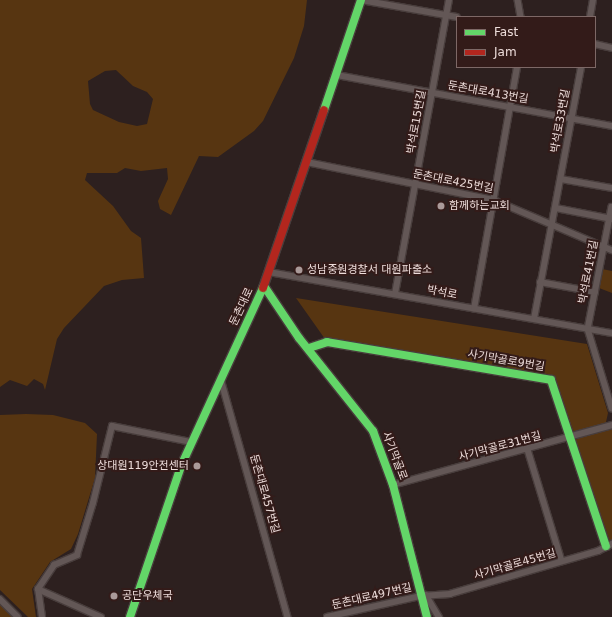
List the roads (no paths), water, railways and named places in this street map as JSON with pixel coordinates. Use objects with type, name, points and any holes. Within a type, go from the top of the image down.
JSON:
[{"type":"street","points":[[361,0],[456,17]]},
{"type":"street","name":"둔촌대로","points":[[130,617],[191,442],[220,376],[264,286],[337,75],[361,0]]},
{"type":"street","name":"박석로15번길","points":[[395,294],[449,0]]},
{"type":"street","points":[[518,0],[521,16]]},
{"type":"street","points":[[590,16],[593,0]]},
{"type":"street","points":[[596,44],[612,48]]},
{"type":"street","points":[[474,309],[518,68]]},
{"type":"street","name":"박석로33번길","points":[[534,319],[540,282],[553,225],[581,68]]},
{"type":"street","name":"둔촌대로413번길","points":[[337,75],[432,94],[612,126]]},
{"type":"street","name":"둔촌대로425번길","points":[[307,162],[494,200],[612,250]]},
{"type":"street","points":[[561,179],[612,188]]},
{"type":"street","name":"박석로41번길","points":[[588,329],[612,207]]},
{"type":"street","points":[[556,208],[611,218]]},
{"type":"street","name":"박석로","points":[[269,272],[612,333]]},
{"type":"street","points":[[540,282],[595,292]]},
{"type":"street","name":"사기막골로","points":[[264,286],[309,348],[373,431],[393,486],[424,595],[428,617]]},
{"type":"street","points":[[588,329],[612,408]]},
{"type":"street","name":"사기막골로9번길","points":[[309,348],[327,342],[551,380],[609,545]]},
{"type":"street","name":"둔촌대로457번길","points":[[220,376],[288,617]]},
{"type":"street","name":"사기막골로31번길","points":[[393,486],[528,450],[612,425]]},
{"type":"street","points":[[42,617],[38,589],[54,565],[77,555],[93,503],[112,426],[191,442]]},
{"type":"street","points":[[528,450],[562,561]]},
{"type":"street","name":"사기막골로45번길","points":[[424,595],[440,596],[450,594],[598,551],[609,545]]},
{"type":"street","points":[[38,589],[101,617]]},
{"type":"street","points":[[424,595],[439,617]]},
{"type":"street","name":"둔촌대로497번길","points":[[326,617],[424,595]]},
{"type":"street","points":[[0,599],[18,617]]},
{"type":"place","name":"함께하는교회","points":[[441,206]]},
{"type":"place","name":"성남중원경찰서 대원파출소","points":[[299,270]]},
{"type":"place","name":"상대원119안전센터","points":[[197,466]]},
{"type":"place","name":"공단우체국","points":[[114,596]]}]
